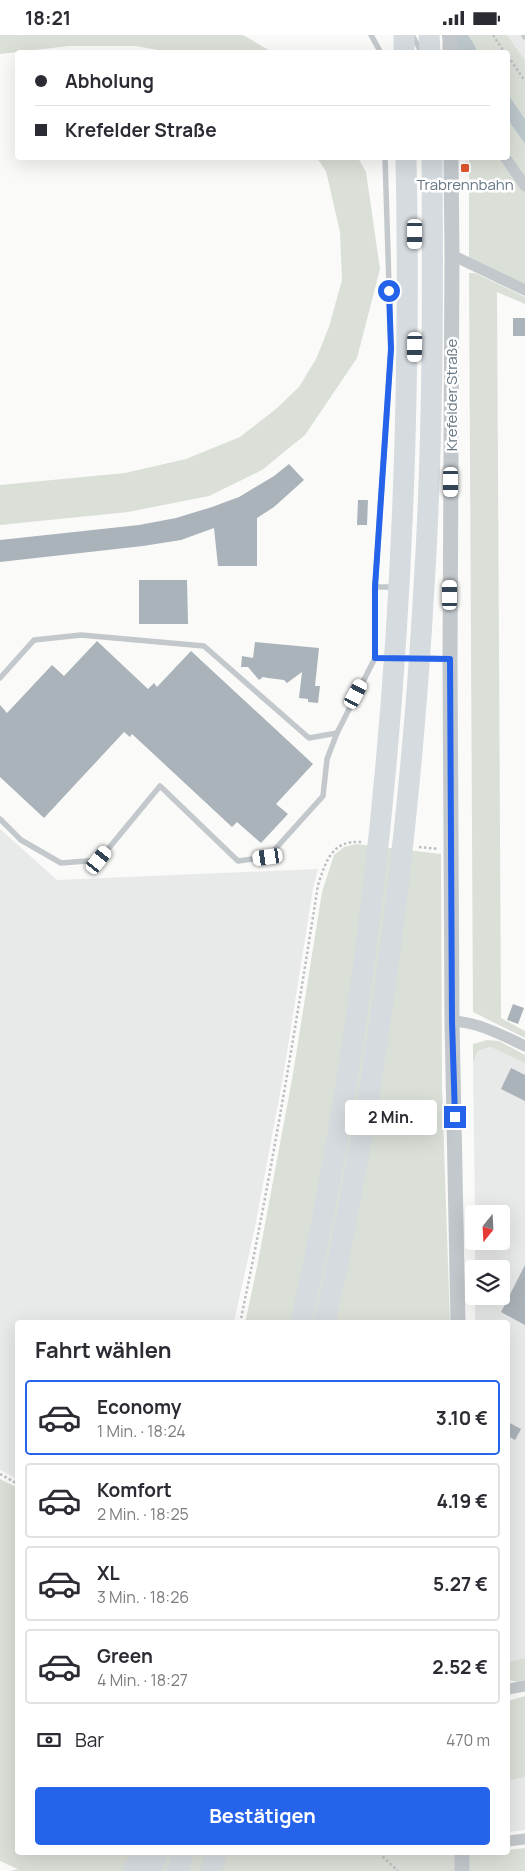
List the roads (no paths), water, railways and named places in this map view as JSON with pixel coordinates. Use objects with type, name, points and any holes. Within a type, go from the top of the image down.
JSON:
[{"type":"highway","points":[[303,1320],[343,1101],[363,971],[377,858],[395,661],[404,504],[408,313],[406,160]]},
{"type":"highway","points":[[326,1320],[361,1141],[406,853],[427,533],[432,347],[432,160]]},
{"type":"highway","points":[[133,1871],[141,1855]]},
{"type":"highway","points":[[151,1871],[156,1855]]},
{"type":"street","points":[[450,35],[450,50]]},
{"type":"street","name":"Krefelder Straße","points":[[451,160],[450,659],[452,1021],[458,1320]]},
{"type":"street","points":[[507,160],[525,186]]},
{"type":"street","points":[[452,255],[525,290]]},
{"type":"street","points":[[452,1021],[480,1026],[525,1046]]},
{"type":"street","points":[[510,1689],[525,1686]]},
{"type":"street","points":[[510,1841],[525,1839]]},
{"type":"street","points":[[462,1855],[462,1871]]},
{"type":"lane","points":[[371,35],[379,50]]},
{"type":"lane","points":[[0,819],[21,840],[61,863],[99,860],[160,786],[238,861],[268,857],[323,796],[327,759],[337,733],[375,658],[375,587],[391,349],[385,160]]},
{"type":"lane","points":[[375,587],[409,587]]},
{"type":"lane","points":[[0,678],[34,640],[81,635],[204,646],[309,738],[337,733]]},
{"type":"lane","points":[[375,658],[450,659]]},
{"type":"waterway","points":[[454,35],[463,50]]},
{"type":"place","name":"Trabrennbahn","points":[[465,168]]}]
